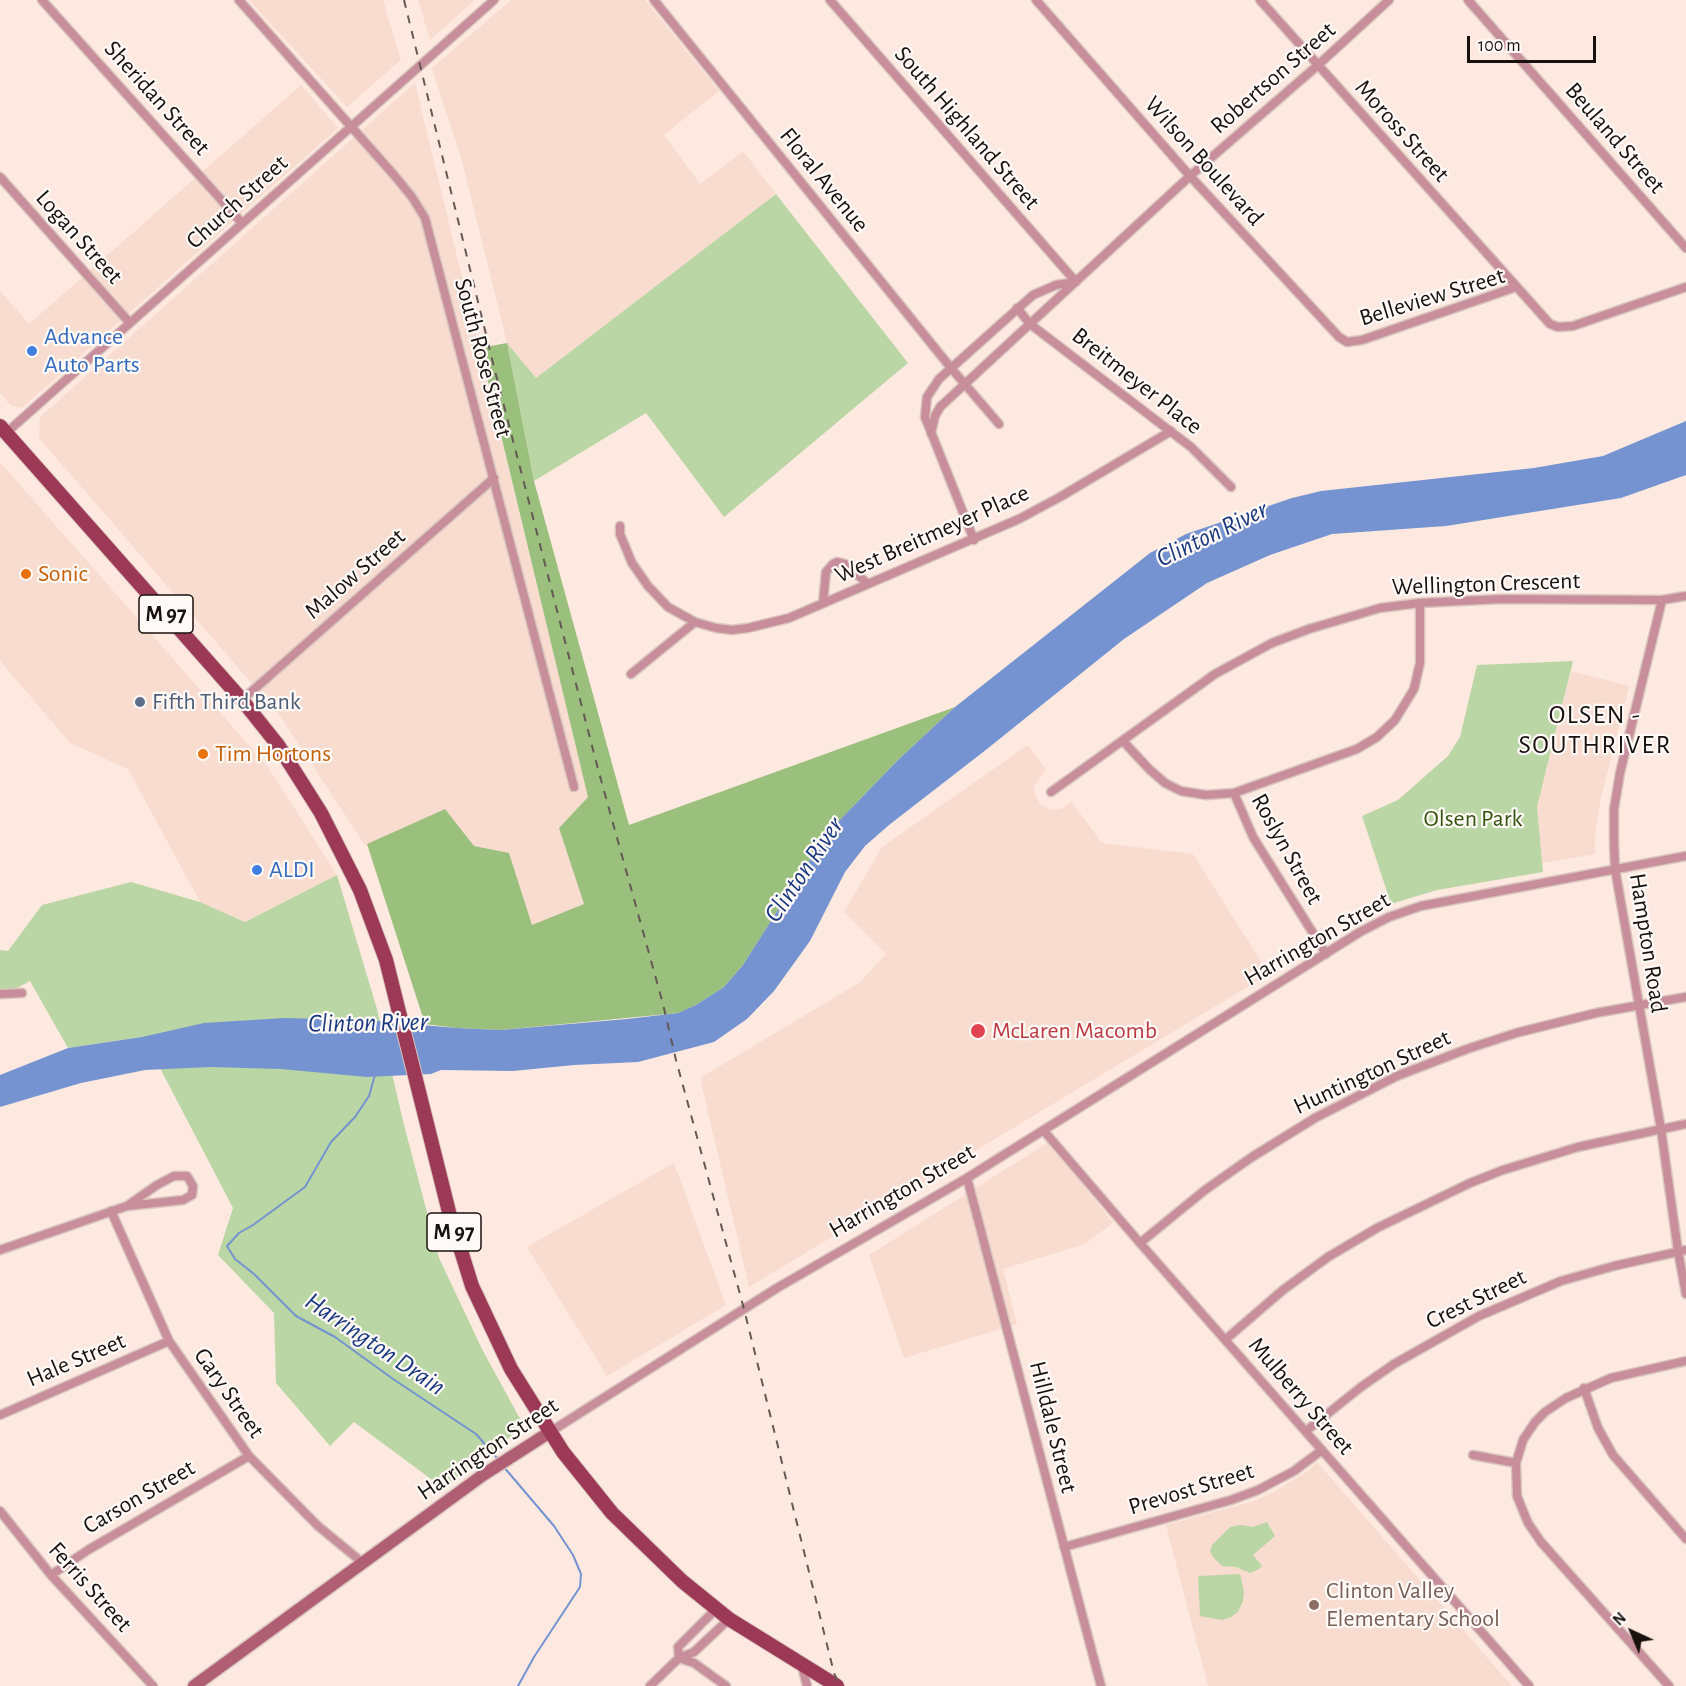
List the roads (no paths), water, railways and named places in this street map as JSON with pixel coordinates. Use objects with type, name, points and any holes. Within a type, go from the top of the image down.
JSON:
[{"type":"main road","name":"M 97","points":[[3,429],[242,700],[300,777],[341,849],[372,920],[400,1010],[448,1212],[472,1286],[511,1369],[563,1452],[612,1513],[682,1581],[729,1618],[837,1686]]},
{"type":"street","name":"Sheridan Street","points":[[42,0],[242,223]]},
{"type":"street","name":"South Rose Street","points":[[239,0],[412,197],[429,229],[574,786]]},
{"type":"street","name":"Church Street","points":[[3,429],[129,322],[494,0]]},
{"type":"street","name":"Floral Avenue","points":[[654,0],[951,368],[999,424]]},
{"type":"street","name":"South Highland Street","points":[[830,0],[1076,282]]},
{"type":"street","name":"Wilson Boulevard","points":[[1036,0],[1190,176],[1333,333],[1347,342]]},
{"type":"street","name":"Moross Street","points":[[1260,0],[1516,287]]},
{"type":"street","name":"Robertson Street","points":[[931,433],[937,411],[965,384],[1190,176],[1389,0]]},
{"type":"street","name":"Beuland Street","points":[[1468,0],[1686,248]]},
{"type":"street","name":"Logan Street","points":[[0,177],[129,322]]},
{"type":"street","points":[[974,540],[925,417],[926,401],[931,390],[951,368],[1033,295],[1045,289],[1076,282]]},
{"type":"street","name":"Belleview Street","points":[[1347,342],[1362,340],[1516,287],[1548,322],[1557,327],[1573,326],[1686,287]]},
{"type":"street","name":"Breitmeyer Place","points":[[1017,308],[1030,324],[1171,431],[1231,487]]},
{"type":"street","name":"West Breitmeyer Place","points":[[620,526],[624,547],[648,586],[668,607],[695,622],[732,630],[748,628],[789,618],[974,540],[1060,497],[1171,431]]},
{"type":"street","name":"Malow Street","points":[[242,700],[494,478]]},
{"type":"street","points":[[823,603],[826,572],[837,562],[844,564],[868,584]]},
{"type":"street","name":"Wellington Crescent","points":[[1051,792],[1215,674],[1272,643],[1309,629],[1380,608],[1420,603],[1502,599],[1662,600],[1686,596]]},
{"type":"street","name":"Hampton Road","points":[[1662,600],[1616,796],[1614,840],[1616,869],[1638,1005],[1682,1251],[1686,1294]]},
{"type":"street","points":[[1124,741],[1158,778],[1181,791],[1206,795],[1234,793],[1358,749],[1377,737],[1395,720],[1407,704],[1414,689],[1418,677],[1420,603]]},
{"type":"street","points":[[631,674],[695,622]]},
{"type":"street","name":"Roslyn Street","points":[[1234,793],[1253,837],[1326,954]]},
{"type":"street","name":"Harrington Street","points":[[194,1686],[515,1453],[777,1288],[968,1178],[1389,917],[1420,906],[1686,856]]},
{"type":"street","points":[[0,994],[22,993]]},
{"type":"street","name":"Huntington Street","points":[[1140,1243],[1205,1190],[1252,1157],[1315,1118],[1375,1087],[1467,1049],[1516,1033],[1596,1013],[1686,997]]},
{"type":"street","points":[[1225,1340],[1283,1290],[1328,1257],[1377,1228],[1470,1183],[1512,1167],[1578,1147],[1686,1124]]},
{"type":"street","name":"Mulberry Street","points":[[1044,1131],[1529,1686]]},
{"type":"street","points":[[0,1250],[127,1206],[183,1200],[192,1195],[193,1186],[188,1176],[174,1176],[127,1206]]},
{"type":"street","name":"Hilldale Street","points":[[968,1178],[1101,1686]]},
{"type":"street","name":"Gary Street","points":[[111,1211],[169,1341],[249,1456],[318,1526],[363,1563]]},
{"type":"street","name":"Crest Street","points":[[1306,1431],[1394,1364],[1479,1316],[1561,1281],[1682,1251]]},
{"type":"street","name":"Hale Street","points":[[0,1415],[169,1341]]},
{"type":"street","points":[[1670,1686],[1541,1542],[1528,1523],[1517,1496],[1516,1463],[1523,1440],[1535,1422],[1555,1405],[1584,1388],[1611,1378],[1686,1361]]},
{"type":"street","points":[[1584,1388],[1598,1428],[1613,1455],[1686,1539]]},
{"type":"street","name":"Prevost Street","points":[[1064,1547],[1231,1500],[1258,1490],[1294,1471],[1322,1450]]},
{"type":"street","points":[[1473,1455],[1516,1463]]},
{"type":"street","name":"Carson Street","points":[[51,1575],[88,1550],[249,1456]]},
{"type":"street","name":"Ferris Street","points":[[0,1511],[51,1575],[153,1686]]},
{"type":"street","points":[[679,1658],[678,1647],[717,1609]]},
{"type":"street","points":[[650,1686],[679,1658],[694,1652],[729,1618]]},
{"type":"street","points":[[679,1658],[694,1663],[726,1686]]},
{"type":"street","points":[[802,1666],[807,1686]]},
{"type":"water","name":"Clinton River","points":[[1686,421],[1686,475],[1621,498],[1446,526],[1332,534],[1270,555],[1207,583],[1124,639],[865,846],[845,872],[810,941],[774,991],[747,1019],[714,1042],[638,1062],[513,1071],[441,1070],[431,1074],[367,1077],[281,1069],[211,1067],[145,1070],[81,1083],[0,1107],[0,1075],[68,1048],[142,1037],[204,1023],[284,1018],[367,1020],[501,1030],[678,1013],[696,1005],[724,987],[743,965],[814,853],[834,826],[899,759],[955,707],[1150,553],[1186,534],[1292,498],[1321,491],[1534,468],[1603,456]]},
{"type":"waterway","name":"Harrington Drain","points":[[375,1075],[369,1096],[355,1117],[331,1142],[305,1187],[239,1233],[227,1246],[235,1259],[254,1274],[296,1316],[335,1337],[476,1434],[498,1459]]},
{"type":"waterway","name":"Harrington Drain","points":[[503,1466],[554,1526],[573,1555],[581,1574],[580,1587],[534,1657],[518,1686]]},
{"type":"railway","points":[[404,0],[494,367],[598,769],[744,1309],[834,1673],[840,1686]]},
{"type":"place","name":"Advance Auto Parts","points":[[32,351]]},
{"type":"place","name":"Sonic","points":[[26,574]]},
{"type":"place","name":"Fifth Third Bank","points":[[140,702]]},
{"type":"place","name":"Tim Hortons","points":[[203,754]]},
{"type":"place","name":"ALDI","points":[[257,870]]},
{"type":"place","name":"McLaren Macomb","points":[[978,1031]]},
{"type":"place","name":"Clinton Valley Elementary School","points":[[1314,1605]]},
{"type":"district","name":"OLSEN - SOUTHRIVER","points":[[1595,730]]},
{"type":"park label","name":"Olsen Park","points":[[1473,819]]}]
